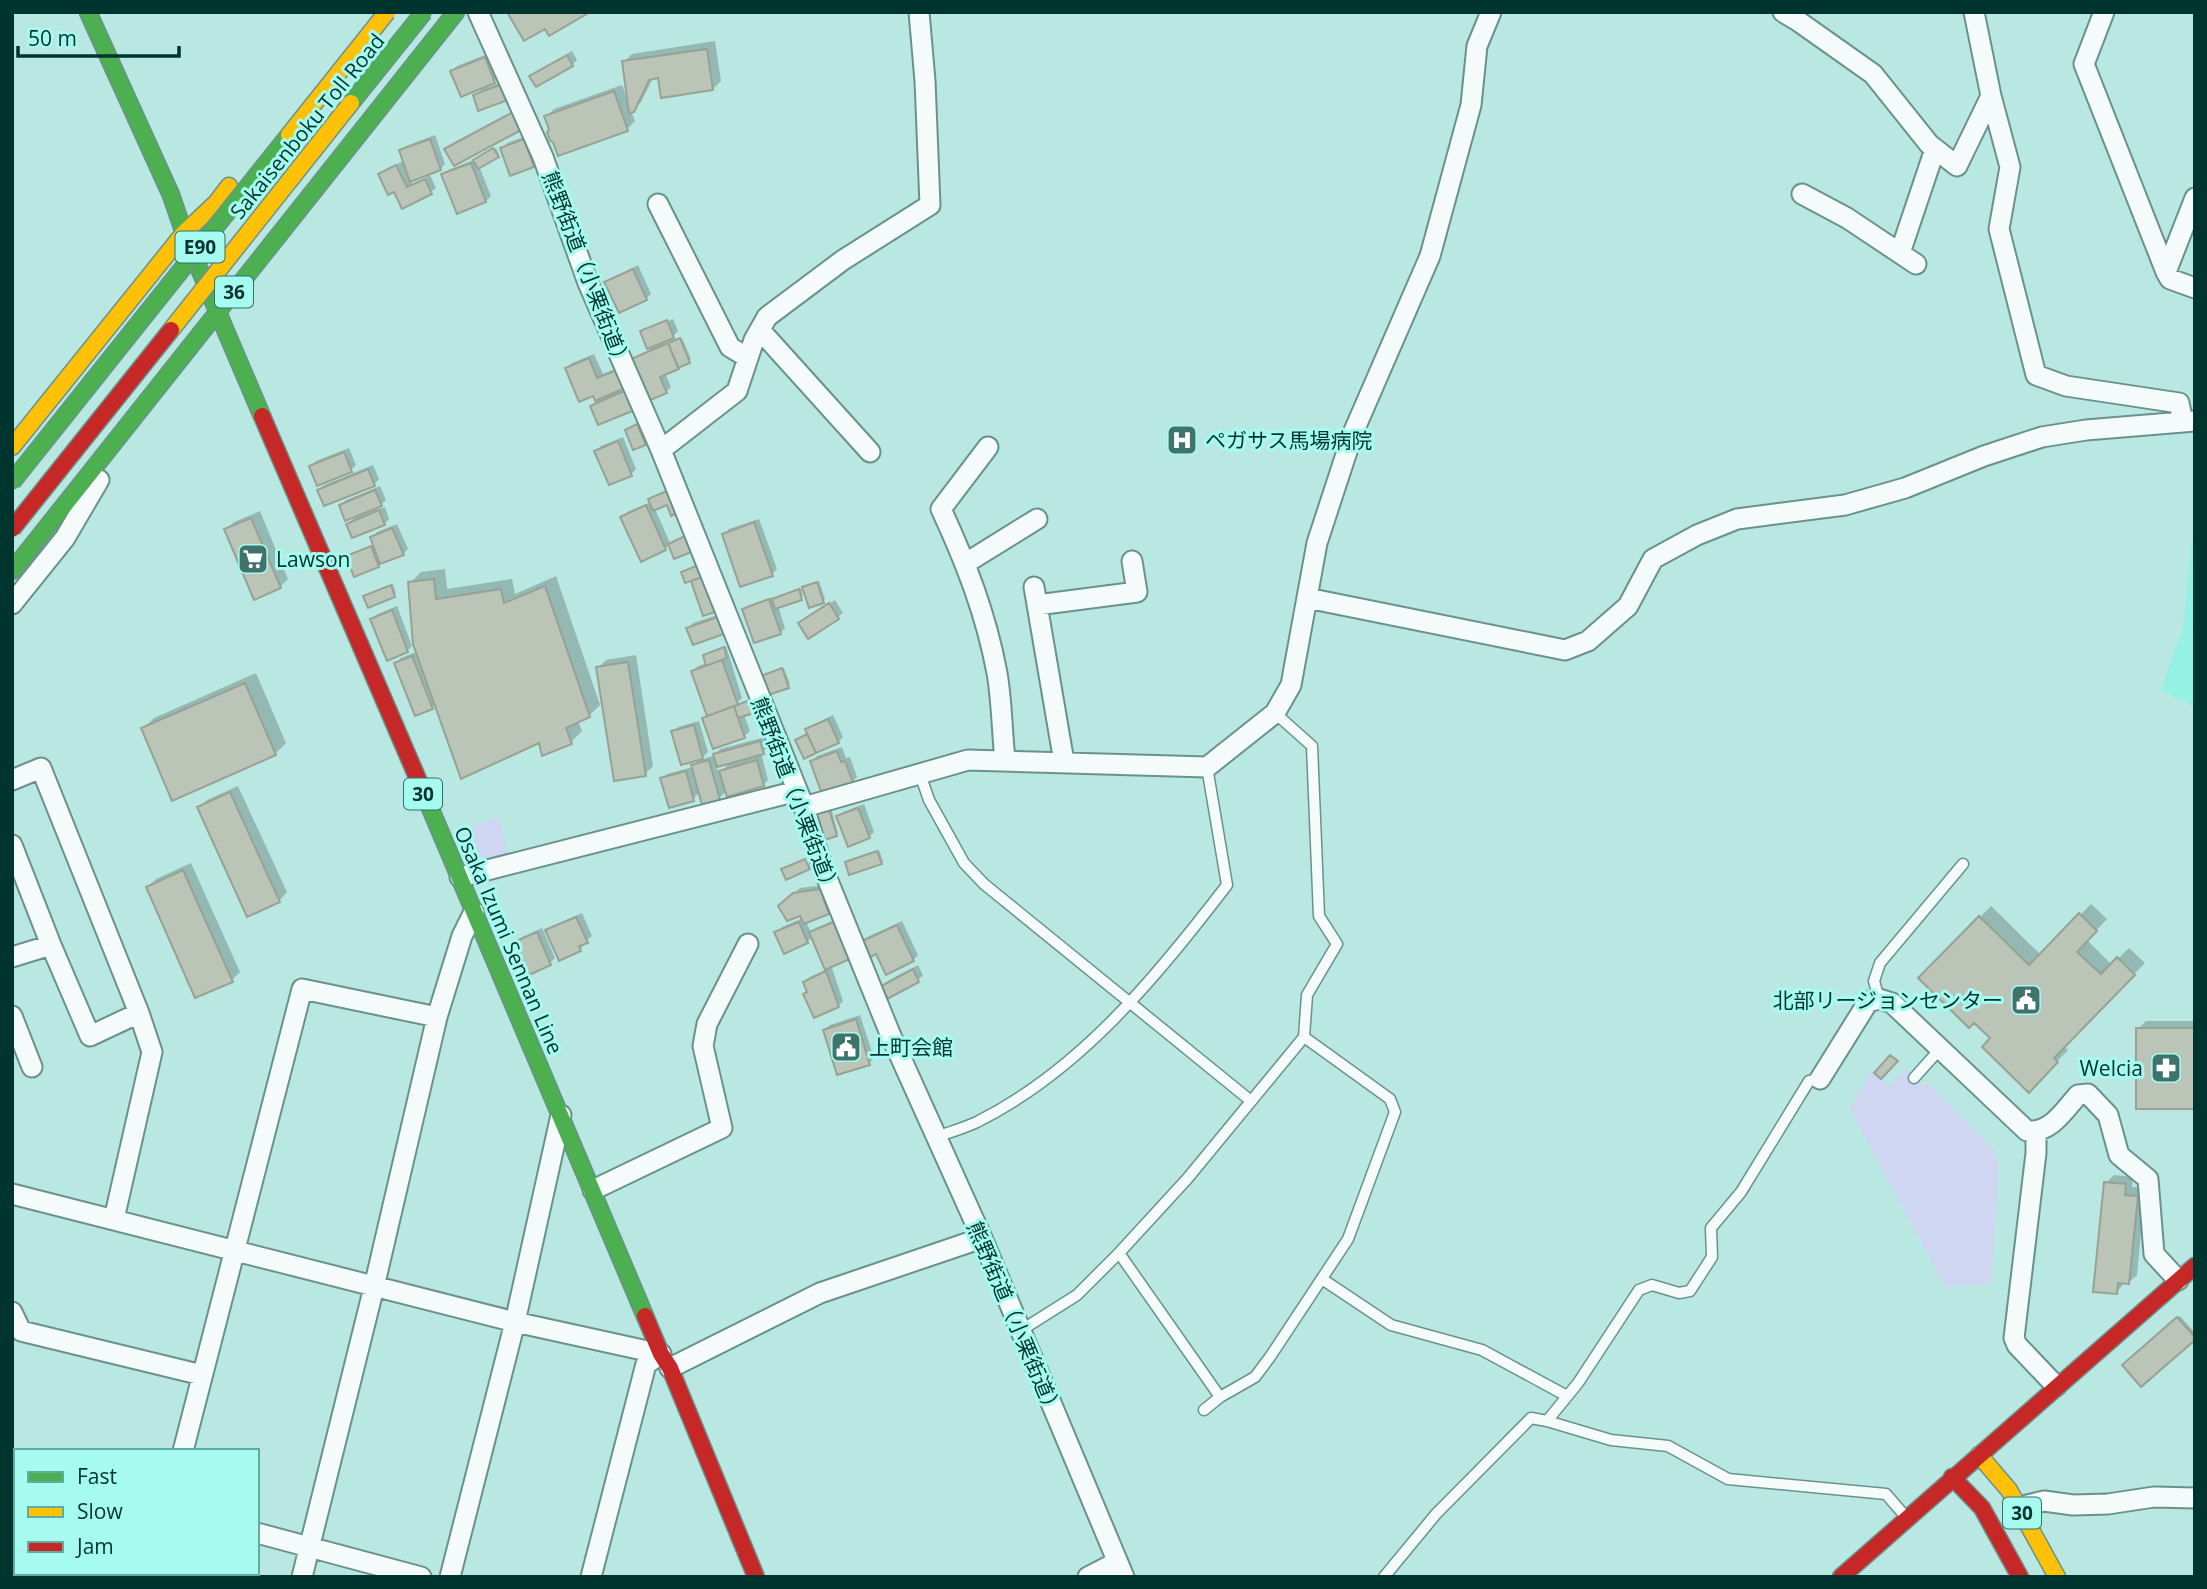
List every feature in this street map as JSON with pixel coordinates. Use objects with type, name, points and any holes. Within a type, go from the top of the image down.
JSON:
[{"type":"main road","name":"Osaka Izumi Sennan Line","points":[[88,12],[171,195],[184,233],[756,1577]]},
{"type":"main road","points":[[12,447],[184,233],[216,203],[367,12]]},
{"type":"main road","name":"Sakaisenboku Toll Road","points":[[12,482],[387,12]]},
{"type":"main road","name":"Sakaisenboku Toll Road","points":[[12,529],[424,12]]},
{"type":"main road","name":"36","points":[[12,571],[456,12]]},
{"type":"main road","points":[[1841,1577],[2195,1266]]},
{"type":"main road","name":"30","points":[[1979,1455],[2009,1490],[2057,1577]]},
{"type":"main road","name":"30","points":[[1952,1477],[1982,1508],[2020,1577]]},
{"type":"street","name":"熊野街道（小栗街道）","points":[[478,12],[543,158],[587,283],[661,450],[801,799],[832,890],[891,1036],[982,1238],[1120,1569]]},
{"type":"street","points":[[661,450],[737,391],[748,358],[767,317],[843,260],[930,205],[919,12]]},
{"type":"street","points":[[460,877],[920,774],[968,760],[1207,767],[1275,713],[1291,685],[1317,543],[1353,433],[1430,256],[1471,106],[1477,46],[1491,12]]},
{"type":"street","points":[[1783,12],[1874,74],[1929,144],[1957,166],[1991,96]]},
{"type":"street","points":[[1307,598],[1565,650],[1588,641],[1628,606],[1653,559],[1697,535],[1738,519],[1845,505],[1905,488],[1984,456],[2042,437],[2086,430],[2189,421],[2179,403],[2066,386],[2036,374],[1999,229],[2010,167],[1973,12]]},
{"type":"street","points":[[2104,12],[2084,64],[2166,272],[2170,279],[2195,288]]},
{"type":"street","points":[[1802,194],[1847,218],[1908,259],[1935,149]]},
{"type":"street","points":[[2166,272],[2195,198]]},
{"type":"street","points":[[658,204],[730,347],[748,358]]},
{"type":"street","points":[[760,330],[870,452]]},
{"type":"street","points":[[12,430],[72,372]]},
{"type":"street","points":[[12,604],[65,537],[144,403]]},
{"type":"street","points":[[988,447],[941,509],[966,563],[984,616],[998,676],[1005,761]]},
{"type":"street","points":[[966,563],[1037,519]]},
{"type":"street","points":[[1064,762],[1036,596],[1137,592],[1132,561]]},
{"type":"street","points":[[12,780],[41,768],[152,1052],[114,1219]]},
{"type":"street","points":[[12,845],[90,1036],[139,1013]]},
{"type":"street","points":[[302,1577],[437,1017],[462,936],[474,912]]},
{"type":"street","points":[[593,1190],[722,1128],[703,1046],[707,1024],[748,944]]},
{"type":"street","points":[[12,957],[51,945]]},
{"type":"street","points":[[184,1449],[302,989],[437,1017]]},
{"type":"street","points":[[1820,1080],[1868,1002],[1879,999],[1892,1003],[2027,1131],[2043,1130],[2078,1095],[2088,1094],[2108,1115],[2119,1155],[2148,1180],[2154,1254],[2178,1280]]},
{"type":"street","points":[[12,1016],[32,1067]]},
{"type":"street","points":[[450,1577],[515,1322],[561,1115]]},
{"type":"street","points":[[2036,1132],[2036,1153],[2014,1338],[2017,1345],[2056,1386]]},
{"type":"street","points":[[12,1194],[665,1361]]},
{"type":"street","points":[[591,1577],[646,1364],[665,1361],[820,1293],[982,1238]]},
{"type":"street","points":[[12,1312],[21,1331],[202,1375]]},
{"type":"street","points":[[2019,1507],[2044,1501],[2073,1505],[2108,1504],[2154,1497],[2195,1498]]},
{"type":"street","points":[[259,1534],[421,1577]]},
{"type":"street","points":[[1088,1577],[1120,1569]]},
{"type":"lane","points":[[1020,1331],[1077,1295],[1119,1253],[1187,1179],[1304,1037],[1307,995],[1337,944],[1319,916],[1312,746],[1275,713]]},
{"type":"lane","points":[[937,1137],[975,1123],[1031,1091],[1080,1052],[1180,946],[1227,885],[1207,767]]},
{"type":"lane","points":[[920,774],[929,800],[964,863],[984,884],[1251,1101]]},
{"type":"lane","points":[[1879,999],[1874,981],[1880,963],[1962,864]]},
{"type":"lane","points":[[1204,1410],[1220,1397],[1255,1377],[1348,1239],[1395,1112],[1390,1099],[1304,1037]]},
{"type":"lane","points":[[1914,1078],[1940,1049]]},
{"type":"lane","points":[[1547,1421],[1639,1290],[1651,1285],[1679,1293],[1690,1291],[1712,1257],[1711,1228],[1741,1192],[1809,1081],[1820,1080]]},
{"type":"lane","points":[[1119,1253],[1220,1397]]},
{"type":"lane","points":[[1322,1279],[1391,1325],[1482,1350],[1567,1396]]},
{"type":"lane","points":[[1384,1577],[1436,1514],[1531,1418],[1611,1440],[1668,1446],[1728,1479],[1886,1494],[1908,1519]]},
{"type":"shaded area","points":[[2195,516],[2195,707],[2161,690],[2183,627]]},
{"type":"shaded area","points":[[499,817],[507,852],[479,860],[470,826]]},
{"type":"shaded area","points":[[1905,1069],[1924,1087],[1928,1083],[1994,1150],[1999,1168],[1991,1284],[1945,1287],[1850,1109],[1871,1070],[1889,1086]]},
{"type":"building","points":[[507,12],[590,12],[549,36],[545,29],[524,41]]},
{"type":"building","points":[[707,49],[713,90],[661,98],[658,78],[649,80],[634,112],[629,113],[622,61]]},
{"type":"building","points":[[567,55],[573,66],[536,87],[529,76]]},
{"type":"building","points":[[485,57],[495,83],[461,97],[450,71]]},
{"type":"building","points":[[502,84],[508,100],[478,111],[473,95]]},
{"type":"building","points":[[614,91],[628,131],[558,156],[547,133],[549,129],[544,116]]},
{"type":"building","points":[[513,112],[523,129],[454,166],[444,149]]},
{"type":"building","points":[[430,139],[441,170],[410,182],[399,150]]},
{"type":"building","points":[[524,139],[534,167],[510,176],[500,148]]},
{"type":"building","points":[[493,148],[499,157],[478,169],[473,160]]},
{"type":"building","points":[[471,163],[486,202],[457,214],[441,174]]},
{"type":"building","points":[[396,165],[407,187],[425,179],[432,194],[402,209],[394,192],[388,195],[378,174]]},
{"type":"building","points":[[633,269],[647,300],[619,313],[604,282]]},
{"type":"building","points":[[667,320],[674,338],[647,349],[640,331]]},
{"type":"building","points":[[680,338],[690,363],[678,368],[668,343]]},
{"type":"building","points":[[668,343],[679,369],[660,377],[667,393],[648,401],[631,359]]},
{"type":"building","points":[[589,358],[597,378],[617,370],[625,388],[595,401],[593,396],[579,402],[565,368]]},
{"type":"building","points":[[626,390],[635,410],[598,425],[590,406]]},
{"type":"building","points":[[637,424],[646,445],[633,450],[625,430]]},
{"type":"building","points":[[618,441],[632,476],[609,485],[594,451]]},
{"type":"building","points":[[344,452],[352,472],[317,486],[309,466]]},
{"type":"building","points":[[368,469],[375,486],[324,506],[317,490]]},
{"type":"building","points":[[375,490],[382,506],[345,521],[339,505]]},
{"type":"building","points":[[669,490],[679,512],[671,516],[667,505],[653,511],[648,499]]},
{"type":"building","points":[[646,505],[666,550],[641,562],[620,517]]},
{"type":"building","points":[[379,510],[385,525],[352,538],[346,524]]},
{"type":"building","name":"Lawson","points":[[251,518],[281,588],[254,600],[224,529]]},
{"type":"building","points":[[754,522],[773,576],[740,587],[722,534]]},
{"type":"building","points":[[392,528],[404,555],[380,564],[370,537]]},
{"type":"building","points":[[687,535],[694,551],[674,559],[668,544]]},
{"type":"building","points":[[371,546],[379,567],[354,577],[346,556]]},
{"type":"building","points":[[701,564],[705,576],[685,583],[681,572]]},
{"type":"building","points":[[705,576],[718,611],[703,616],[691,581]]},
{"type":"building","points":[[434,579],[436,599],[501,589],[504,603],[545,586],[590,717],[566,728],[572,744],[542,756],[539,743],[461,779],[413,644],[408,582]]},
{"type":"building","points":[[817,582],[824,603],[809,608],[802,587]]},
{"type":"building","points":[[391,585],[395,597],[368,608],[363,596]]},
{"type":"building","points":[[799,589],[802,600],[775,609],[772,599]]},
{"type":"building","points":[[769,599],[781,634],[754,643],[742,609]]},
{"type":"building","points":[[829,603],[839,619],[808,639],[798,623]]},
{"type":"building","points":[[392,610],[408,652],[387,661],[370,619]]},
{"type":"building","points":[[718,617],[724,634],[693,645],[686,628]]},
{"type":"building","points":[[724,647],[727,658],[706,666],[703,655]]},
{"type":"building","points":[[412,656],[433,709],[415,716],[394,663]]},
{"type":"building","points":[[722,660],[738,705],[707,716],[691,671]]},
{"type":"building","points":[[628,662],[646,776],[614,781],[596,667]]},
{"type":"building","points":[[782,668],[789,688],[768,695],[761,676]]},
{"type":"building","points":[[245,683],[276,755],[172,801],[141,728]]},
{"type":"building","points":[[750,700],[754,713],[738,718],[734,706]]},
{"type":"building","points":[[734,706],[745,738],[713,749],[702,718]]},
{"type":"building","points":[[828,719],[839,743],[816,753],[805,729]]},
{"type":"building","points":[[694,725],[703,759],[681,765],[671,731]]},
{"type":"building","points":[[807,734],[816,753],[804,759],[795,740]]},
{"type":"building","points":[[760,741],[764,754],[717,767],[713,754]]},
{"type":"building","points":[[837,751],[841,762],[845,761],[853,783],[822,794],[810,761]]},
{"type":"building","points":[[709,760],[720,800],[702,805],[691,765]]},
{"type":"building","points":[[757,760],[764,786],[727,797],[719,771]]},
{"type":"building","points":[[686,771],[694,801],[669,808],[660,778]]},
{"type":"building","points":[[230,792],[280,902],[247,917],[197,807]]},
{"type":"building","points":[[858,808],[870,838],[848,847],[836,816]]},
{"type":"building","points":[[829,809],[837,836],[825,840],[816,813]]},
{"type":"building","points":[[877,851],[882,864],[849,875],[845,862]]},
{"type":"building","points":[[805,859],[810,869],[786,880],[781,869]]},
{"type":"building","points":[[183,870],[233,982],[195,998],[146,887]]},
{"type":"building","points":[[820,889],[829,914],[804,924],[800,916],[787,921],[778,906],[793,893]]},
{"type":"building","name":"北部リージョンセンター","points":[[2079,913],[2097,931],[2077,952],[2101,974],[2117,957],[2135,975],[2054,1058],[2058,1062],[2029,1093],[1982,1047],[1990,1038],[1974,1023],[1969,1028],[1918,978],[1979,916],[2029,965]]},
{"type":"building","points":[[576,917],[588,943],[579,946],[581,951],[559,961],[545,930]]},
{"type":"building","points":[[799,922],[808,943],[784,954],[774,932]]},
{"type":"building","points":[[834,922],[850,959],[825,970],[809,932]]},
{"type":"building","points":[[897,925],[914,961],[886,975],[876,954],[866,959],[858,943]]},
{"type":"building","points":[[537,932],[551,965],[529,975],[514,942]]},
{"type":"building","points":[[913,969],[919,982],[887,999],[881,986]]},
{"type":"building","points":[[826,971],[839,1007],[814,1018],[803,994],[807,992],[803,982]]},
{"type":"building","name":"上町会館","points":[[856,1019],[870,1065],[837,1075],[823,1030]]},
{"type":"building","name":"Welcia","points":[[2136,1028],[2195,1028],[2195,1109],[2136,1109]]},
{"type":"building","points":[[1890,1055],[1898,1061],[1881,1079],[1874,1073]]},
{"type":"building","points":[[2104,1182],[2126,1184],[2125,1195],[2138,1196],[2129,1284],[2118,1283],[2117,1294],[2093,1292]]},
{"type":"building","points":[[2177,1317],[2195,1340],[2141,1387],[2122,1365]]},
{"type":"traffic: fast","points":[[88,12],[171,195],[184,233],[262,416]]},
{"type":"traffic: fast","points":[[351,103],[424,12]]},
{"type":"traffic: fast","points":[[12,571],[456,12]]},
{"type":"traffic: fast","points":[[12,482],[289,135]]},
{"type":"traffic: fast","points":[[420,784],[645,1316]]},
{"type":"traffic: slow","points":[[289,135],[387,12]]},
{"type":"traffic: slow","points":[[171,330],[351,103]]},
{"type":"traffic: slow","points":[[12,447],[184,233],[216,203],[229,186]]},
{"type":"traffic: slow","points":[[1979,1455],[2009,1490],[2057,1577]]},
{"type":"traffic: jam","points":[[12,529],[171,330]]},
{"type":"traffic: jam","points":[[262,416],[420,784]]},
{"type":"traffic: jam","points":[[1841,1577],[2195,1266]]},
{"type":"traffic: jam","points":[[645,1316],[670,1368],[756,1577]]},
{"type":"traffic: jam","points":[[1952,1477],[1982,1508],[2020,1577]]},
{"type":"place","name":"ペガサス馬場病院","points":[[1182,440]]},
{"type":"place","name":"Lawson","points":[[253,559]]},
{"type":"place","name":"北部リージョンセンター","points":[[2026,1000]]},
{"type":"place","name":"上町会館","points":[[846,1047]]},
{"type":"place","name":"Welcia","points":[[2166,1068]]}]
